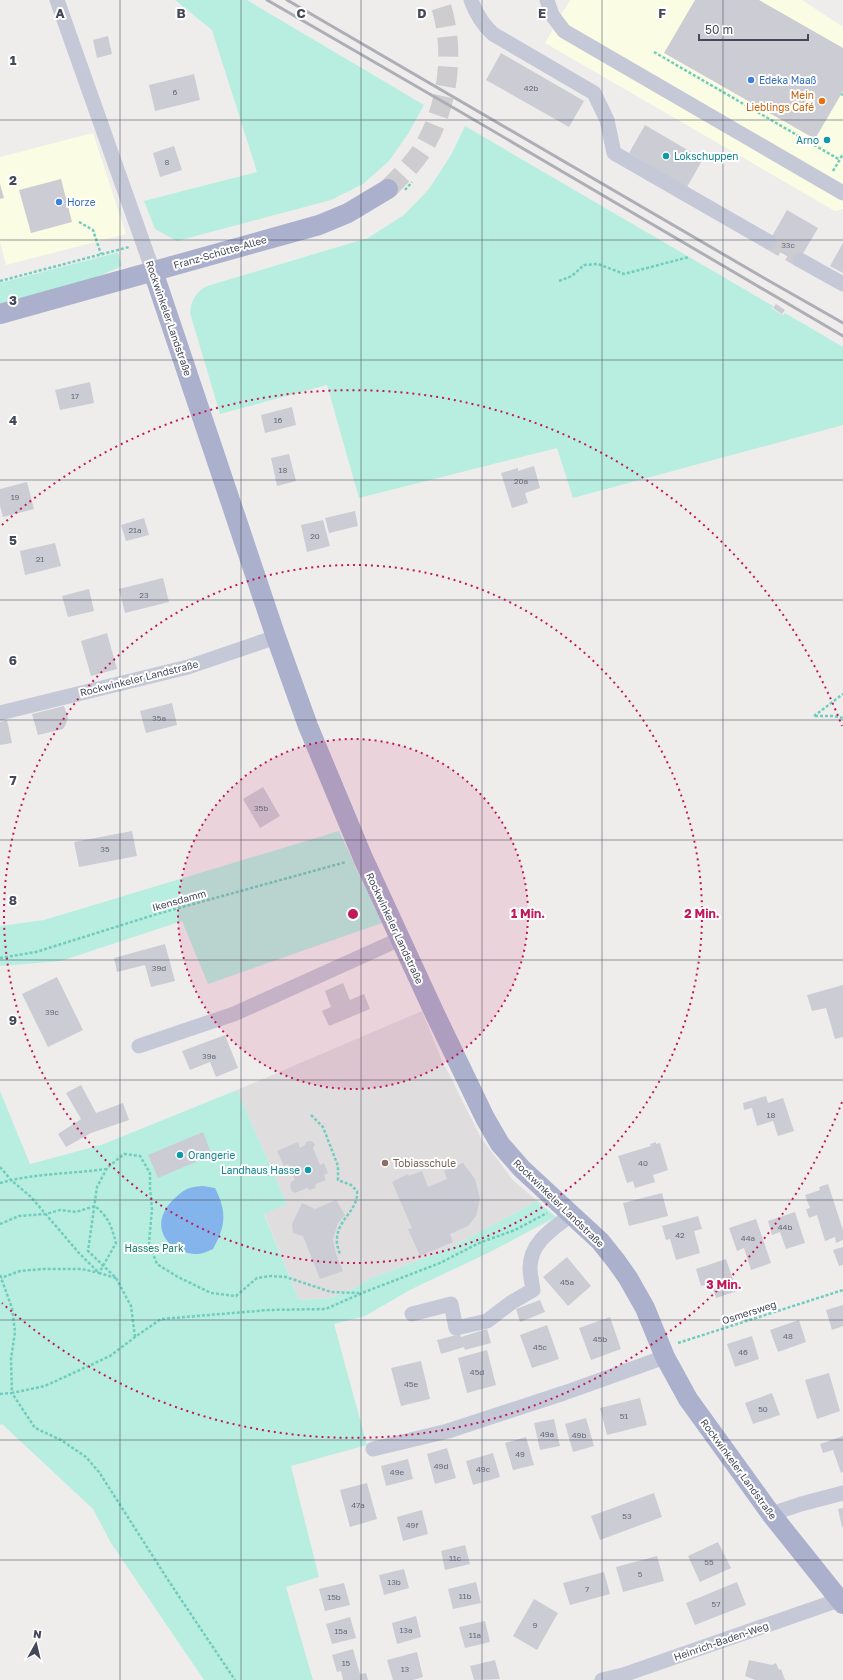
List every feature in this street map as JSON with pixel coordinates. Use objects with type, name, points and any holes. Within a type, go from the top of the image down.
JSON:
[{"type":"main road","name":"Franz-Schütte-Allee","points":[[0,314],[330,221],[368,203],[388,189]]},
{"type":"main road","name":"Rockwinkeler Landstraße","points":[[154,271],[276,638],[308,726],[363,858],[470,1090],[500,1144],[522,1169],[600,1241],[628,1278],[645,1308],[665,1356],[688,1398],[771,1514],[841,1602]]},
{"type":"street","name":"Rockwinkeler Landstraße","points":[[57,0],[154,271]]},
{"type":"street","points":[[471,0],[474,11],[483,25],[493,34],[594,93],[607,120],[614,153],[769,242]]},
{"type":"street","points":[[548,0],[552,15],[564,31],[843,193]]},
{"type":"street","points":[[800,260],[843,284]]},
{"type":"street","name":"Rockwinkeler Landstraße","points":[[0,713],[188,667],[276,638]]},
{"type":"street","points":[[139,1046],[234,1014],[400,938]]},
{"type":"street","points":[[412,1314],[451,1304],[456,1328],[487,1321],[512,1302],[533,1290],[530,1268],[533,1251],[543,1236],[566,1209]]},
{"type":"street","points":[[373,1449],[448,1431],[571,1390],[665,1356]]},
{"type":"street","points":[[771,1514],[843,1493]]},
{"type":"street","name":"Heinrich-Baden-Weg","points":[[602,1680],[622,1675],[841,1602]]},
{"type":"path","points":[[654,52],[840,160]]},
{"type":"path","points":[[774,122],[777,117]]},
{"type":"path","points":[[826,184],[843,154]]},
{"type":"path","points":[[79,222],[93,230],[101,254]]},
{"type":"path","points":[[0,281],[129,246],[134,251]]},
{"type":"path","points":[[559,281],[572,276],[584,265],[598,264],[624,274],[689,257]]},
{"type":"path","points":[[843,694],[814,716],[833,716],[843,718]]},
{"type":"path","name":"Ikensdamm","points":[[0,958],[36,952],[157,914],[363,858]]},
{"type":"path","points":[[311,1115],[323,1127],[338,1166],[338,1180],[350,1185],[357,1191],[358,1199],[340,1227],[336,1240],[340,1255]]},
{"type":"path","points":[[135,1337],[131,1306],[116,1278],[88,1250],[97,1187],[107,1168],[124,1154],[140,1156],[150,1173],[152,1209],[149,1243],[157,1264],[178,1277],[211,1293],[236,1296],[257,1278],[271,1276],[286,1277],[331,1292],[362,1293]]},
{"type":"path","points":[[0,1167],[11,1180],[31,1197],[79,1253],[99,1273]]},
{"type":"path","points":[[0,1183],[37,1175],[83,1172],[107,1168]]},
{"type":"path","points":[[0,1224],[18,1216],[46,1214],[60,1210],[76,1212],[95,1206]]},
{"type":"path","points":[[95,1206],[104,1213],[110,1222],[116,1243],[99,1273]]},
{"type":"path","points":[[0,1394],[45,1386],[75,1373],[110,1356],[161,1319],[269,1310],[326,1309],[362,1293],[440,1263],[479,1243],[566,1209]]},
{"type":"path","points":[[116,1278],[82,1268],[20,1271],[1,1276],[12,1308],[15,1332],[11,1359],[12,1393],[35,1428],[61,1440],[86,1457],[99,1472],[170,1583],[235,1680]]},
{"type":"path","name":"Osmersweg","points":[[665,1356],[678,1343],[843,1290]]},
{"type":"shaded area","points":[[570,0],[802,0],[843,27],[843,209],[835,211],[545,43]]},
{"type":"shaded area","points":[[93,133],[126,234],[6,265],[0,242],[0,157]]},
{"type":"shaded area","name":"Tobiasschule","points":[[422,1011],[441,1058],[481,1138],[513,1180],[537,1201],[448,1249],[369,1279],[351,1290],[329,1298],[299,1300],[264,1213],[287,1204],[237,1090]]},
{"type":"green space","points":[[175,0],[247,0],[424,105],[408,134],[389,161],[363,184],[331,200],[177,241],[155,229],[144,201],[257,172],[212,30]]},
{"type":"green space","points":[[465,126],[773,306],[772,309],[783,315],[785,313],[843,347],[843,425],[573,498],[557,448],[359,498],[327,385],[220,414],[190,313],[193,300],[197,294],[207,286],[368,238],[404,215],[429,189],[451,155]]},
{"type":"green space","points":[[118,253],[122,266],[65,291],[0,308],[0,283]]},
{"type":"green space","points":[[339,831],[382,923],[208,984],[182,921],[61,961],[0,966],[0,926],[44,920]]},
{"type":"green space","name":"Hasses Park","points":[[237,1090],[287,1204],[264,1214],[299,1300],[329,1298],[351,1290],[369,1279],[448,1249],[537,1201],[556,1217],[490,1252],[410,1290],[365,1316],[334,1324],[367,1445],[291,1466],[319,1577],[286,1587],[313,1680],[204,1680],[111,1543],[93,1509],[2,1424],[0,1425],[0,1091],[30,1164],[101,1145]]},
{"type":"water","points":[[203,1186],[215,1188],[222,1204],[223,1226],[213,1249],[200,1254],[187,1253],[170,1244],[162,1229],[162,1220],[165,1211],[171,1202],[179,1195],[189,1188]]},
{"type":"building","points":[[695,0],[759,0],[843,48],[843,91],[815,139],[664,53]]},
{"type":"building","points":[[108,36],[112,54],[97,58],[93,40]]},
{"type":"building","points":[[501,53],[584,101],[569,127],[486,80]]},
{"type":"building","points":[[194,74],[200,100],[155,111],[149,85]]},
{"type":"building","name":"Lokschuppen","points":[[645,125],[703,159],[687,187],[629,153]]},
{"type":"building","points":[[174,146],[182,170],[160,177],[153,153]]},
{"type":"building","points":[[61,179],[72,222],[31,233],[19,190]]},
{"type":"building","points":[[0,184],[4,198],[0,199]]},
{"type":"building","points":[[787,210],[818,228],[798,262],[767,245]]},
{"type":"building","points":[[843,243],[843,273],[830,266]]},
{"type":"building","points":[[776,304],[785,310],[782,314],[773,308]]},
{"type":"building","points":[[90,382],[94,403],[60,410],[55,390]]},
{"type":"building","points":[[292,407],[296,425],[265,433],[261,415]]},
{"type":"building","points":[[289,454],[296,481],[277,486],[271,458]]},
{"type":"building","points":[[534,466],[540,488],[525,493],[528,503],[512,508],[501,473],[518,468],[518,471]]},
{"type":"building","points":[[27,482],[34,509],[3,517],[0,506],[0,489]]},
{"type":"building","points":[[355,511],[358,526],[329,533],[325,518]]},
{"type":"building","points":[[144,518],[149,535],[126,541],[121,525]]},
{"type":"building","points":[[323,520],[330,546],[307,552],[301,525]]},
{"type":"building","points":[[55,543],[61,566],[25,575],[20,551]]},
{"type":"building","points":[[163,578],[169,602],[125,613],[119,589]]},
{"type":"building","points":[[89,589],[94,611],[68,617],[62,596]]},
{"type":"building","points":[[107,633],[117,669],[91,676],[81,641]]},
{"type":"building","points":[[172,703],[177,725],[146,733],[140,711]]},
{"type":"building","points":[[64,706],[68,718],[63,729],[38,735],[32,714]]},
{"type":"building","points":[[7,720],[12,743],[0,745],[0,722]]},
{"type":"building","points":[[263,787],[280,816],[260,828],[243,799]]},
{"type":"building","points":[[132,831],[137,856],[79,867],[74,842]]},
{"type":"building","points":[[165,944],[175,981],[151,987],[145,965],[117,972],[114,958]]},
{"type":"building","points":[[57,977],[83,1030],[48,1047],[22,994]]},
{"type":"building","points":[[343,983],[350,1000],[364,994],[370,1009],[329,1026],[322,1011],[331,1007],[325,991]]},
{"type":"building","points":[[843,985],[843,1037],[835,1039],[826,1008],[812,1011],[807,995]]},
{"type":"building","points":[[225,1035],[238,1068],[216,1077],[210,1062],[190,1070],[182,1051]]},
{"type":"building","points":[[81,1085],[96,1113],[123,1103],[129,1120],[91,1133],[66,1147],[58,1134],[81,1119],[66,1093]]},
{"type":"building","points":[[766,1096],[768,1103],[783,1098],[794,1131],[778,1136],[773,1121],[757,1126],[752,1108],[744,1110],[743,1103]]},
{"type":"building","name":"Orangerie","points":[[203,1132],[212,1155],[158,1178],[148,1155]]},
{"type":"building","name":"Landhaus Hasse","points":[[310,1141],[315,1145],[313,1148],[320,1165],[324,1163],[328,1173],[324,1175],[326,1180],[316,1184],[315,1188],[310,1190],[307,1188],[295,1193],[290,1187],[291,1182],[295,1180],[288,1164],[284,1166],[277,1151],[298,1142],[300,1148],[305,1145],[306,1142]]},
{"type":"building","points":[[656,1142],[656,1144],[660,1143],[668,1170],[653,1175],[655,1182],[635,1188],[633,1181],[627,1183],[618,1156],[651,1146],[650,1144]]},
{"type":"building","points":[[463,1163],[475,1179],[480,1199],[476,1216],[468,1226],[450,1234],[453,1242],[420,1256],[408,1229],[412,1228],[392,1182],[408,1174],[409,1176],[422,1171],[428,1187],[447,1179],[444,1171]]},
{"type":"building","points":[[828,1184],[843,1230],[843,1240],[836,1243],[835,1237],[825,1241],[817,1215],[809,1218],[806,1209],[810,1208],[805,1195],[820,1190],[819,1187]]},
{"type":"building","points":[[662,1193],[668,1216],[629,1226],[623,1203]]},
{"type":"building","points":[[336,1200],[345,1215],[338,1223],[333,1239],[336,1254],[343,1271],[320,1279],[303,1236],[293,1233],[292,1224],[302,1203],[315,1209]]},
{"type":"building","points":[[795,1212],[805,1243],[786,1249],[780,1232],[772,1235],[768,1221]]},
{"type":"building","points":[[698,1216],[702,1229],[694,1231],[700,1253],[676,1260],[670,1239],[666,1240],[662,1226]]},
{"type":"building","points":[[756,1219],[771,1263],[751,1270],[744,1248],[737,1251],[729,1228]]},
{"type":"building","points":[[843,1247],[843,1265],[839,1266],[833,1250]]},
{"type":"building","points":[[567,1257],[591,1286],[568,1306],[543,1277]]},
{"type":"building","points":[[726,1259],[737,1291],[716,1298],[711,1283],[701,1286],[696,1269]]},
{"type":"building","points":[[540,1300],[545,1312],[520,1322],[516,1309]]},
{"type":"building","points":[[843,1305],[843,1326],[832,1330],[826,1310]]},
{"type":"building","points":[[610,1317],[621,1349],[591,1360],[579,1328]]},
{"type":"building","points":[[799,1320],[806,1342],[778,1352],[770,1330]]},
{"type":"building","points":[[547,1325],[559,1359],[532,1368],[520,1335]]},
{"type":"building","points":[[487,1329],[491,1343],[465,1350],[464,1347],[441,1354],[437,1340],[460,1334],[461,1337]]},
{"type":"building","points":[[752,1336],[759,1359],[735,1367],[727,1344]]},
{"type":"building","points":[[487,1350],[496,1385],[467,1393],[458,1358]]},
{"type":"building","points":[[421,1361],[430,1399],[401,1406],[391,1368]]},
{"type":"building","points":[[829,1373],[840,1411],[817,1419],[805,1380]]},
{"type":"building","points":[[772,1393],[780,1415],[753,1424],[745,1403]]},
{"type":"building","points":[[640,1398],[647,1425],[607,1435],[600,1408]]},
{"type":"building","points":[[586,1418],[594,1446],[573,1452],[565,1424]]},
{"type":"building","points":[[554,1419],[560,1446],[540,1450],[534,1423]]},
{"type":"building","points":[[843,1436],[843,1472],[841,1473],[833,1450],[823,1453],[820,1444]]},
{"type":"building","points":[[526,1437],[534,1465],[513,1470],[505,1443]]},
{"type":"building","points":[[447,1448],[456,1478],[435,1484],[427,1454]]},
{"type":"building","points":[[493,1453],[500,1477],[473,1485],[466,1461]]},
{"type":"building","points":[[408,1459],[413,1479],[386,1486],[381,1466]]},
{"type":"building","points":[[367,1483],[377,1519],[350,1527],[340,1490]]},
{"type":"building","points":[[654,1493],[662,1517],[600,1540],[591,1516]]},
{"type":"building","points":[[843,1508],[843,1527],[842,1527],[838,1509]]},
{"type":"building","points":[[422,1510],[428,1534],[403,1541],[397,1517]]},
{"type":"building","points":[[718,1542],[731,1568],[700,1582],[688,1556]]},
{"type":"building","points":[[465,1545],[470,1564],[445,1570],[441,1551]]},
{"type":"building","points":[[657,1556],[664,1581],[623,1592],[616,1567]]},
{"type":"building","points":[[404,1569],[409,1588],[384,1595],[379,1575]]},
{"type":"building","points":[[604,1572],[610,1594],[570,1605],[563,1583]]},
{"type":"building","points":[[476,1582],[481,1603],[453,1609],[448,1589]]},
{"type":"building","points":[[737,1582],[746,1605],[695,1625],[686,1603]]},
{"type":"building","points":[[344,1583],[350,1605],[325,1611],[319,1589]]},
{"type":"building","points":[[534,1599],[558,1613],[537,1650],[513,1636]]},
{"type":"building","points":[[416,1616],[421,1637],[397,1644],[392,1623]]},
{"type":"building","points":[[350,1617],[356,1638],[332,1644],[326,1624]]},
{"type":"building","points":[[485,1621],[490,1642],[465,1648],[459,1627]]},
{"type":"building","points":[[353,1649],[360,1674],[366,1673],[368,1680],[343,1680],[341,1671],[337,1672],[332,1655]]},
{"type":"building","points":[[417,1652],[423,1677],[413,1680],[393,1680],[387,1660]]},
{"type":"building","points":[[495,1660],[500,1679],[474,1680],[470,1666]]},
{"type":"building","points":[[749,1660],[772,1665],[776,1663],[779,1670],[781,1669],[785,1680],[755,1680],[745,1676]]},
{"type":"tunnel","points":[[388,189],[407,169],[424,147],[433,130],[444,94],[447,75],[447,37],[439,0]]},
{"type":"tunnel","points":[[769,242],[800,260]]},
{"type":"railway","points":[[267,0],[843,336]]},
{"type":"railway","points":[[287,0],[843,323]]},
{"type":"place","name":"Edeka Maaß","points":[[751,80]]},
{"type":"place","name":"Mein Lieblings Café","points":[[822,101]]},
{"type":"place","name":"Arno","points":[[827,140]]},
{"type":"place","name":"Lokschuppen","points":[[666,156]]},
{"type":"place","name":"Horze","points":[[59,202]]},
{"type":"place","name":"Orangerie","points":[[180,1155]]},
{"type":"place","name":"Tobiasschule","points":[[385,1163]]},
{"type":"place","name":"Landhaus Hasse","points":[[308,1170]]}]
